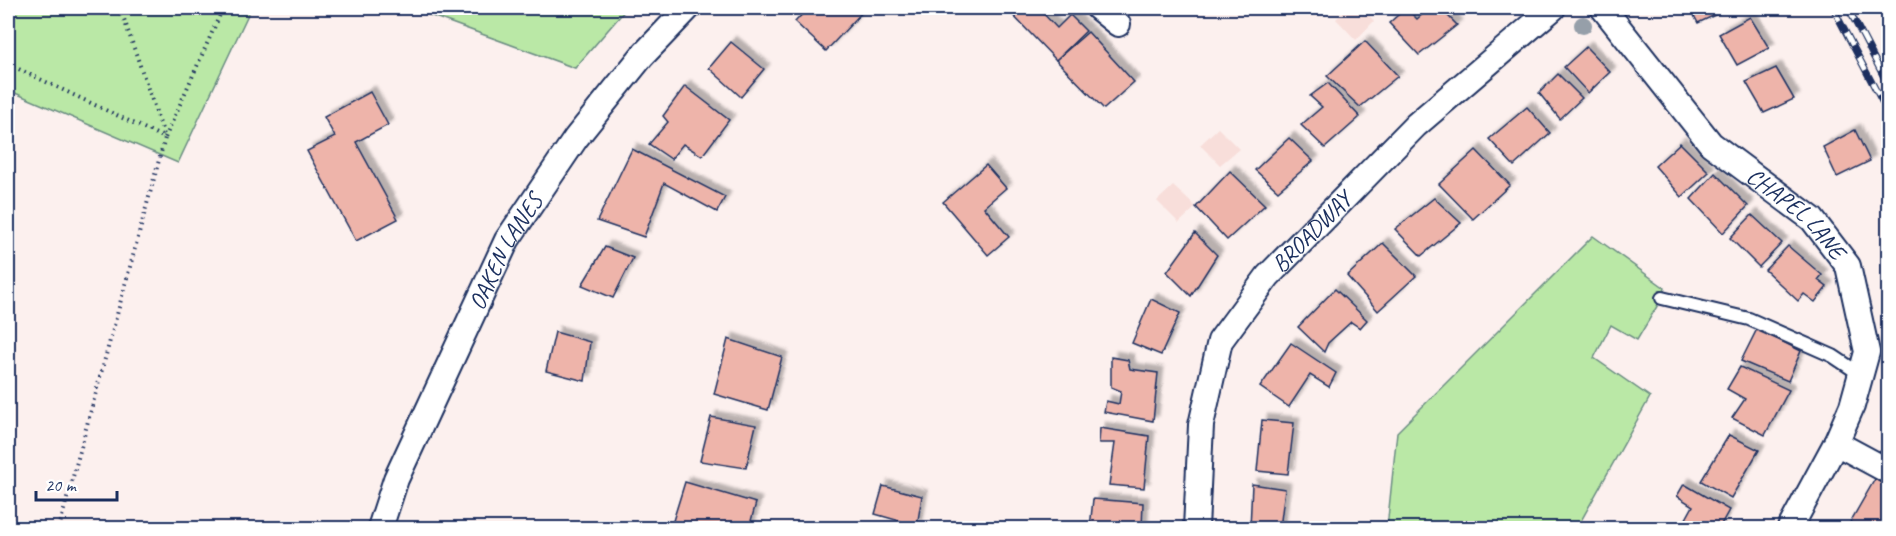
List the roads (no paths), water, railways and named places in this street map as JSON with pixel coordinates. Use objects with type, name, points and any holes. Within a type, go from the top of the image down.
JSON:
[{"type":"street","name":"OAKEN LANES","points":[[380,528],[396,478],[507,240],[576,138],[642,56],[688,8]]},
{"type":"street","points":[[1098,8],[1118,24]]},
{"type":"street","name":"BROADWAY","points":[[1196,528],[1201,424],[1220,341],[1268,276],[1416,124],[1553,8]]},
{"type":"street","name":"CHAPEL LANE","points":[[1603,8],[1711,144],[1812,219],[1848,266],[1867,352],[1852,406],[1836,443],[1790,528]]},
{"type":"street","points":[[1836,443],[1888,471]]},
{"type":"lane","points":[[1662,298],[1749,319],[1833,356],[1860,374]]},
{"type":"railway","points":[[1833,8],[1888,113]]},
{"type":"railway","points":[[1848,8],[1888,85]]}]
